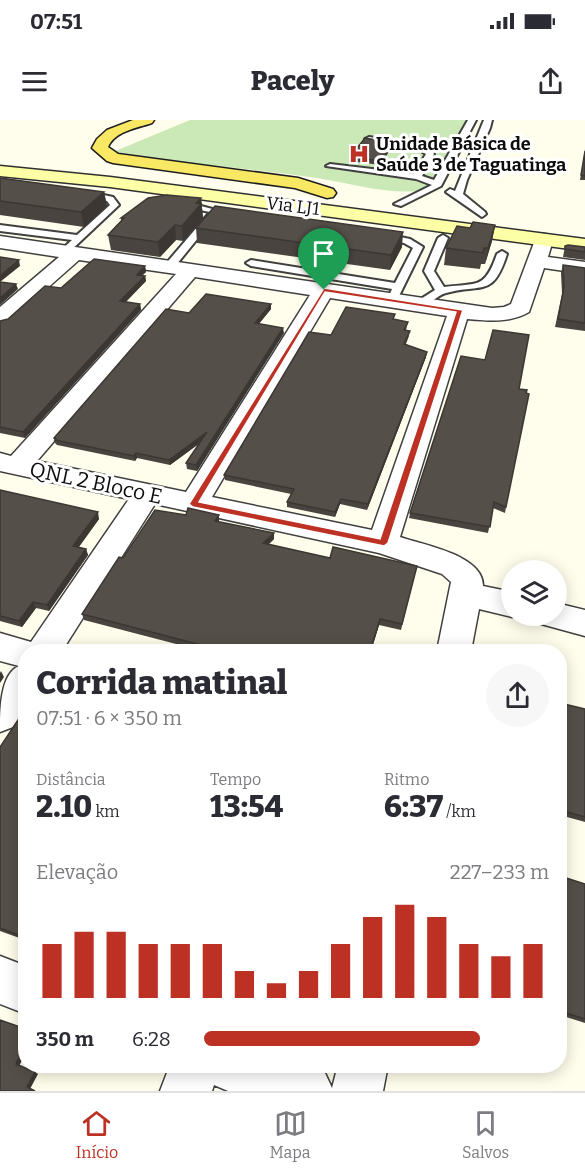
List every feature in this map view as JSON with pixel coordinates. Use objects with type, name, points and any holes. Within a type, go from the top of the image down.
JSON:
[{"type":"main road","points":[[147,120],[107,135],[101,140],[100,148],[114,158],[298,183],[329,202]]},
{"type":"main road","points":[[0,159],[55,159]]},
{"type":"main road","name":"Via LJ1","points":[[87,163],[218,188]]},
{"type":"main road","name":"Via LJ1","points":[[0,171],[218,188],[329,202],[544,240],[585,245]]},
{"type":"main road","name":"Via LJ1","points":[[329,202],[327,206],[332,201],[351,198],[488,215]]},
{"type":"street","points":[[0,242],[72,248],[179,269],[324,290],[395,293],[420,304],[505,314],[515,312],[521,307],[544,240]]},
{"type":"street","points":[[0,318],[72,248]]},
{"type":"street","points":[[536,261],[585,268]]},
{"type":"street","points":[[9,464],[179,269]]},
{"type":"street","points":[[193,504],[324,290]]},
{"type":"street","points":[[384,543],[459,310]]},
{"type":"street","name":"QNL 2 Bloco E","points":[[9,464],[384,543],[453,566],[466,586]]},
{"type":"street","points":[[49,644],[147,494]]},
{"type":"street","points":[[455,644],[466,586],[501,600]]},
{"type":"street","points":[[567,618],[585,623]]},
{"type":"street","points":[[0,647],[18,652]]},
{"type":"street","points":[[0,716],[18,690]]},
{"type":"street","points":[[0,980],[18,987]]},
{"type":"street","points":[[186,1091],[192,1073]]},
{"type":"street","points":[[251,1073],[307,1091]]},
{"type":"street","points":[[357,1091],[361,1073]]},
{"type":"lane","points":[[398,204],[436,186],[472,120]]},
{"type":"lane","points":[[459,195],[460,186],[474,159],[488,120]]},
{"type":"lane","points":[[369,139],[417,146],[428,150],[430,154],[417,177]]},
{"type":"lane","points":[[330,166],[417,177],[459,195],[488,215]]},
{"type":"lane","points":[[0,228],[72,248],[115,205],[110,199],[77,193]]},
{"type":"lane","points":[[174,203],[216,211],[179,269]]},
{"type":"lane","points":[[250,263],[395,293],[418,247],[407,241],[375,235]]},
{"type":"lane","points":[[441,291],[429,271],[443,238]]},
{"type":"lane","points":[[420,304],[441,291],[482,285],[495,275],[502,254]]},
{"type":"green space","points":[[190,120],[475,121],[431,189],[417,191],[388,191],[317,178],[133,157],[113,152]]},
{"type":"building","points":[[365,138],[393,143],[381,161],[350,157]]},
{"type":"building","points":[[585,151],[585,176],[581,175]]},
{"type":"building","points":[[0,178],[104,192],[81,212],[0,201]]},
{"type":"building","points":[[167,195],[201,198],[196,203],[201,204],[182,226],[175,225],[158,242],[108,235],[124,218],[121,218],[148,198]]},
{"type":"building","points":[[215,206],[403,232],[391,255],[196,228]]},
{"type":"building","points":[[473,222],[495,225],[488,248],[484,248],[483,253],[446,248],[457,226],[470,228]]},
{"type":"building","points":[[568,245],[585,247],[585,252],[565,249]]},
{"type":"building","points":[[0,257],[19,260],[0,276]]},
{"type":"building","points":[[94,259],[145,266],[137,275],[145,276],[120,301],[140,304],[23,432],[0,427],[0,321],[8,319],[45,286],[61,288]]},
{"type":"building","points":[[563,265],[585,268],[585,323],[558,319],[564,287]]},
{"type":"building","points":[[0,282],[16,284],[0,298]]},
{"type":"building","points":[[206,294],[271,304],[255,323],[283,328],[196,465],[186,463],[207,432],[169,460],[136,453],[134,456],[55,440],[54,438],[166,309],[189,313]]},
{"type":"building","points":[[346,307],[395,314],[393,319],[408,322],[404,330],[410,331],[404,344],[427,352],[368,504],[341,499],[335,512],[287,502],[294,489],[224,475],[309,332],[331,335]]},
{"type":"building","points":[[493,330],[529,335],[519,389],[527,390],[526,393],[529,394],[506,507],[494,502],[490,527],[410,513],[461,356],[485,360]]},
{"type":"building","points":[[0,490],[98,512],[73,546],[86,549],[47,605],[33,602],[19,621],[0,616]]},
{"type":"building","points":[[188,508],[219,515],[215,521],[274,533],[263,543],[330,558],[333,547],[417,566],[402,624],[380,619],[372,644],[197,644],[82,614],[119,557],[123,558],[155,510],[186,515]]},
{"type":"building","points":[[567,705],[585,709],[585,817],[567,812]]},
{"type":"building","points":[[18,720],[18,935],[0,928],[0,747]]},
{"type":"building","points":[[567,878],[585,884],[585,1019],[567,1013]]},
{"type":"building","points":[[0,1020],[18,1026],[16,1064],[18,1073],[34,1073],[27,1087],[35,1091],[0,1091]]},
{"type":"place","name":"Unidade Básica de Saúde 3 de Taguatinga","points":[[359,154]]},
{"type":"route","points":[[324,290],[459,310],[384,543],[193,504],[324,290]]}]
